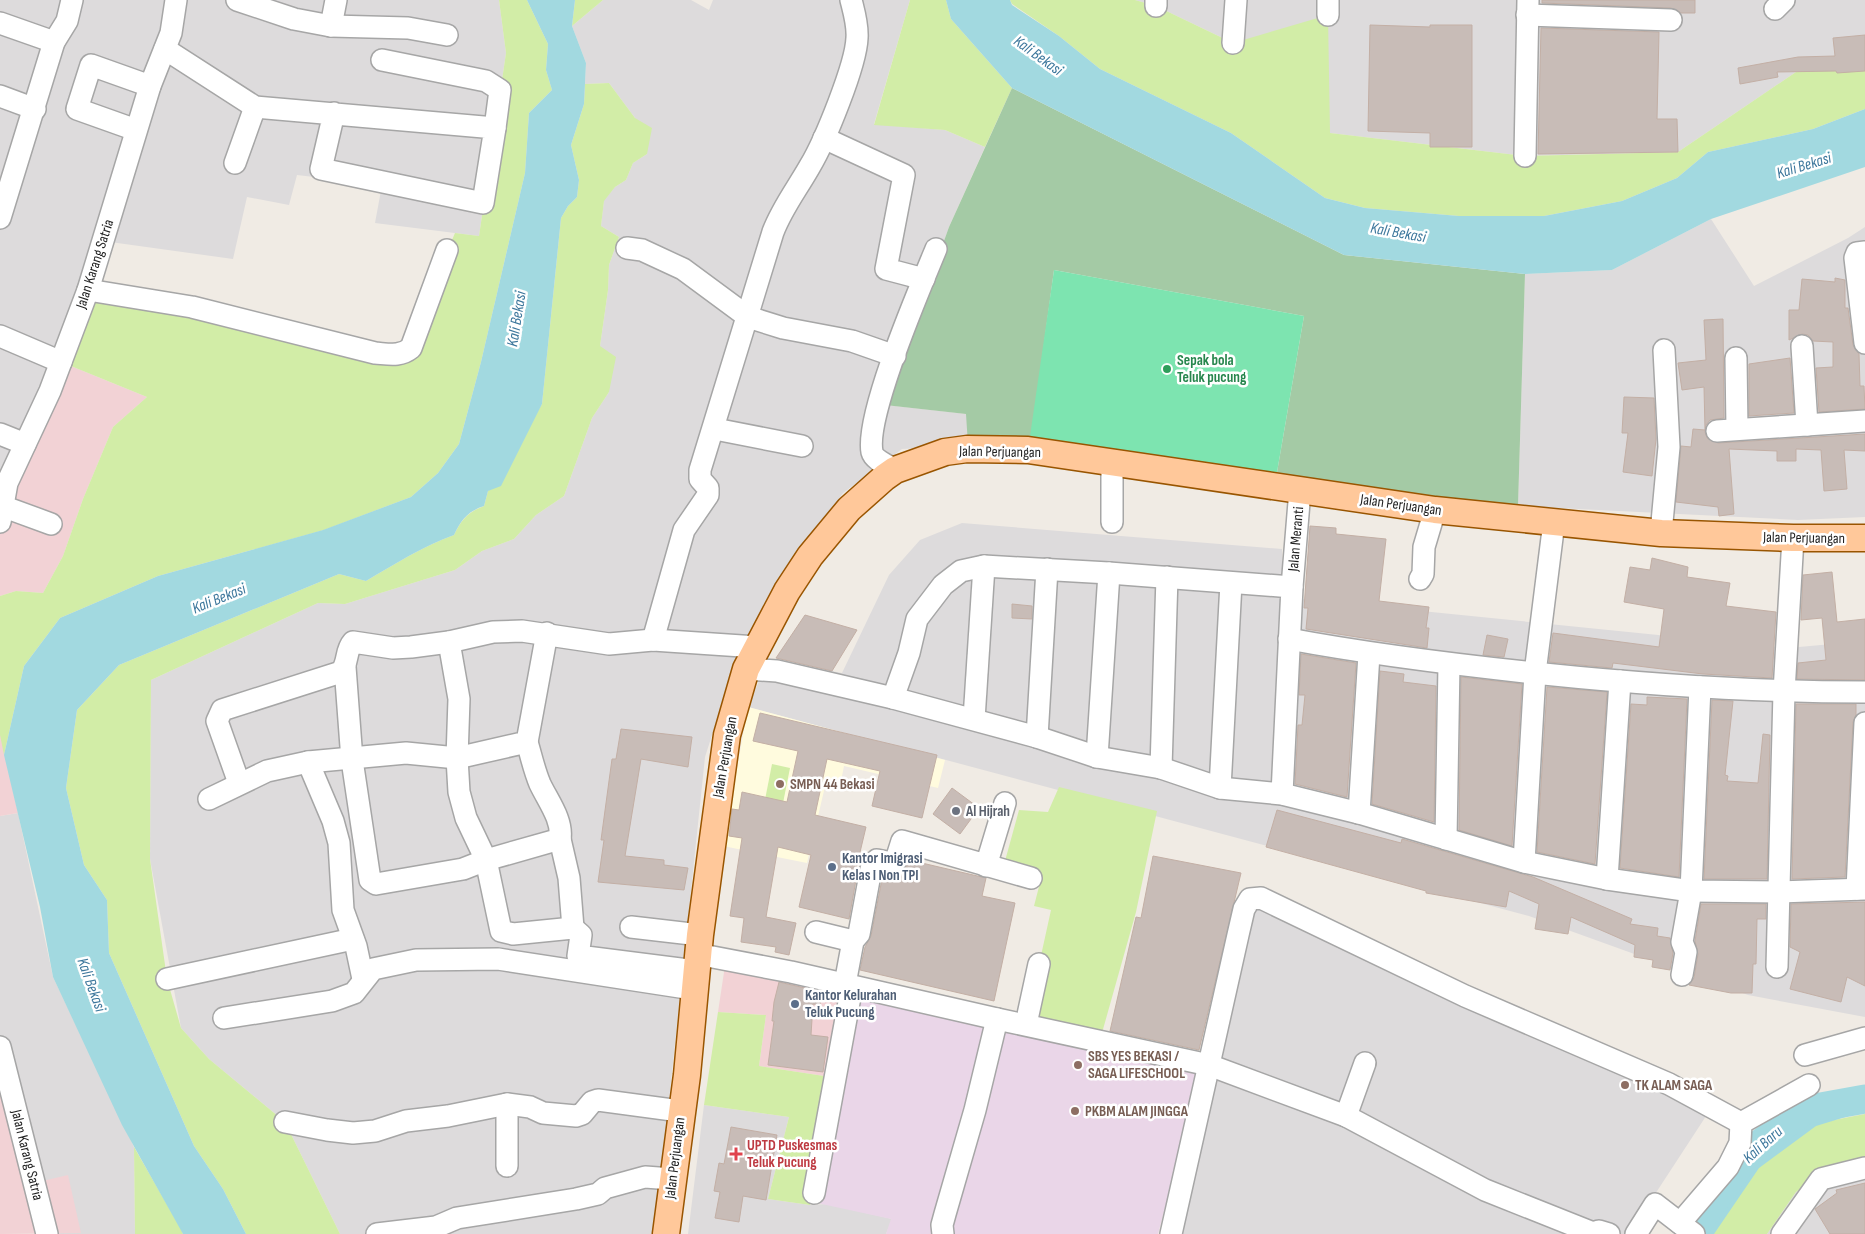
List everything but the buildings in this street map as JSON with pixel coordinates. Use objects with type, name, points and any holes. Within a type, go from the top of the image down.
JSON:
[{"type":"main road","name":"Jalan Perjuangan","points":[[666,1234],[680,1111],[687,1076],[696,962],[727,734],[751,658],[787,591],[810,556],[849,509],[895,470],[945,452],[967,449],[1028,450],[1112,463],[1150,466],[1436,510],[1661,533],[1793,538],[1865,538]]},
{"type":"street","points":[[0,218],[8,169],[35,109],[54,42],[67,21],[72,0]]},
{"type":"street","name":"Jalan Karang Satria","points":[[1,514],[8,483],[62,362],[88,290],[150,86],[171,33],[175,0]]},
{"type":"street","points":[[237,0],[294,19],[331,26],[408,28],[447,35]]},
{"type":"street","points":[[331,26],[336,0]]},
{"type":"street","points":[[653,640],[684,530],[708,495],[708,488],[699,475],[780,213],[812,164],[824,138],[856,50],[857,33],[851,0]]},
{"type":"street","points":[[1233,43],[1236,0]]},
{"type":"street","points":[[1525,156],[1528,7],[1671,20]]},
{"type":"street","points":[[0,23],[54,42]]},
{"type":"street","points":[[165,49],[255,107],[495,128]]},
{"type":"street","points":[[334,113],[321,169],[484,203],[500,90],[486,81],[382,60]]},
{"type":"street","points":[[136,130],[77,109],[91,65],[150,86]]},
{"type":"street","points":[[0,96],[35,109]]},
{"type":"street","points":[[235,163],[255,107]]},
{"type":"street","points":[[824,138],[904,175],[886,269],[924,279]]},
{"type":"street","points":[[627,248],[642,250],[683,269],[748,317],[783,328],[852,341],[895,356]]},
{"type":"street","points":[[895,470],[874,458],[872,453],[872,434],[879,404],[895,356],[936,249]]},
{"type":"street","points":[[88,290],[192,307],[375,353],[404,354],[411,348],[447,250]]},
{"type":"street","points":[[1865,252],[1857,253],[1855,258],[1865,343]]},
{"type":"street","points":[[0,336],[62,362]]},
{"type":"street","points":[[1802,346],[1806,425]]},
{"type":"street","points":[[1661,533],[1669,447],[1664,350]]},
{"type":"street","points":[[1736,358],[1727,430],[1865,421]]},
{"type":"street","points":[[715,428],[802,446]]},
{"type":"street","points":[[0,434],[24,444]]},
{"type":"street","points":[[1112,463],[1112,522]]},
{"type":"street","name":"Jalan Meranti","points":[[1282,794],[1292,587],[1300,490]]},
{"type":"street","points":[[1420,579],[1423,574],[1424,547],[1436,510]]},
{"type":"street","points":[[1,514],[51,524]]},
{"type":"street","points":[[1524,862],[1535,673],[1554,522]]},
{"type":"street","points":[[1777,967],[1784,692],[1793,538]]},
{"type":"street","points":[[893,698],[909,653],[917,619],[923,608],[943,585],[961,571],[984,566],[1047,569],[1292,587]]},
{"type":"street","points":[[974,719],[984,566]]},
{"type":"street","points":[[1036,737],[1047,569]]},
{"type":"street","points":[[1097,757],[1109,573]]},
{"type":"street","points":[[1161,768],[1168,578]]},
{"type":"street","points":[[1220,788],[1231,583]]},
{"type":"street","points":[[560,840],[486,860],[463,869],[376,884],[370,880],[352,760],[345,667],[348,651],[354,642],[393,648],[449,642],[492,632],[522,631],[548,633],[609,644],[653,640],[751,658],[777,671],[974,719],[1097,757],[1161,768],[1220,788],[1282,794],[1358,813],[1524,862],[1607,879],[1691,890],[1779,892],[1861,889],[1865,723]]},
{"type":"street","points":[[548,633],[526,742],[540,782],[559,821],[560,840],[568,878],[573,928],[581,935],[578,956],[696,962],[848,985],[997,1020],[1026,1024],[1209,1065],[1346,1116],[1485,1190],[1593,1233],[1598,1231],[1609,1234]]},
{"type":"street","points":[[1289,639],[1369,654],[1620,681],[1784,692],[1865,692]]},
{"type":"street","points":[[449,642],[459,699],[457,758],[464,811],[486,860],[502,931],[513,934],[573,928]]},
{"type":"street","points":[[1358,813],[1369,654]]},
{"type":"street","points":[[1446,839],[1449,664]]},
{"type":"street","points":[[238,783],[217,721],[222,710],[335,675],[345,667]]},
{"type":"street","points":[[1607,879],[1620,681]]},
{"type":"street","points":[[1682,975],[1686,952],[1682,942],[1691,890],[1700,687]]},
{"type":"street","points":[[209,799],[238,783],[267,771],[308,762],[352,760],[406,753],[457,758],[526,742]]},
{"type":"street","points":[[308,762],[333,822],[338,843],[343,910],[361,963],[363,980]]},
{"type":"street","points":[[986,866],[1005,803]]},
{"type":"street","points":[[814,1193],[837,1078],[853,941],[859,934],[871,869],[877,860],[892,863],[896,860],[902,842],[1031,878]]},
{"type":"street","points":[[1176,1232],[1209,1065],[1244,909],[1250,899],[1261,898],[1465,996],[1669,1084],[1741,1123]]},
{"type":"street","points":[[631,927],[696,962]]},
{"type":"street","points":[[816,932],[853,941]]},
{"type":"street","points":[[167,979],[353,939]]},
{"type":"street","points":[[224,1018],[332,1001],[354,993],[373,970],[416,960],[498,959],[696,962]]},
{"type":"street","points":[[1026,1024],[1038,964]]},
{"type":"street","points":[[943,1234],[944,1214],[975,1110],[997,1020]]},
{"type":"street","points":[[1805,1055],[1865,1038]]},
{"type":"street","name":"Jalan Karang Satria","points":[[0,1047],[47,1234]]},
{"type":"street","points":[[1346,1116],[1365,1063]]},
{"type":"street","points":[[1741,1123],[1809,1085]]},
{"type":"street","points":[[285,1122],[327,1130],[375,1131],[406,1121],[439,1118],[507,1104],[521,1105],[543,1113],[565,1116],[582,1114],[592,1102],[598,1100],[680,1111]]},
{"type":"street","points":[[507,1104],[507,1166]]},
{"type":"street","points":[[1636,1234],[1655,1204],[1687,1228],[1728,1167],[1740,1143],[1741,1123]]},
{"type":"street","points":[[1782,1234],[1821,1180],[1865,1168]]},
{"type":"street","points":[[377,1234],[436,1227],[456,1218],[481,1225],[598,1194],[605,1188],[645,1178],[672,1179]]},
{"type":"shaded area","points":[[0,0],[499,0],[506,53],[479,236],[375,223],[382,185],[297,175],[289,205],[247,197],[233,259],[103,241],[0,522]]},
{"type":"shaded area","points":[[603,0],[691,0],[709,10],[713,0],[910,0],[874,124],[945,130],[985,147],[949,227],[886,405],[967,414],[968,445],[902,449],[843,493],[772,593],[730,679],[705,757],[655,1234],[340,1234],[285,1122],[209,1059],[181,1028],[150,859],[151,680],[318,603],[345,604],[455,570],[482,551],[514,539],[536,515],[564,496],[592,418],[609,392],[600,346],[608,290],[609,265],[619,237],[601,226],[604,200],[615,187],[626,180],[633,163],[647,154],[635,118],[609,83],[585,84],[586,63],[572,26]]},
{"type":"shaded area","points":[[1135,0],[1865,0],[1865,64],[1796,72],[1678,152],[1525,156],[1330,133],[1233,43],[1156,6]]},
{"type":"shaded area","points":[[1711,219],[1754,286],[1848,238],[1865,227],[1865,517],[1798,520],[1518,506],[1525,274],[1612,270]]},
{"type":"shaded area","points":[[61,362],[147,397],[113,427],[83,499],[63,556],[43,593],[16,591],[0,596],[0,522]]},
{"type":"shaded area","points":[[962,523],[1282,549],[1282,597],[1788,648],[1865,641],[1865,1017],[1748,995],[1529,916],[748,707],[768,660],[842,673],[889,575],[920,540]]},
{"type":"shaded area","name":"SMPN 44 Bekasi","points":[[748,707],[945,760],[938,788],[844,766],[841,781],[827,778],[807,863],[723,846]]},
{"type":"shaded area","points":[[0,732],[18,813],[0,816]]},
{"type":"shaded area","points":[[18,813],[53,977],[134,1147],[135,1234],[47,1234],[0,1047],[0,816]]},
{"type":"shaded area","points":[[1255,904],[1710,1110],[1629,1234],[1175,1234]]},
{"type":"shaded area","points":[[726,959],[852,986],[837,1078],[759,1066],[766,1015],[718,1012]]},
{"type":"shaded area","points":[[857,993],[1202,1067],[1158,1234],[886,1234],[891,1219],[817,1203]]},
{"type":"shaded area","points":[[12,1095],[34,1183],[68,1175],[81,1233],[0,1234],[0,1096]]},
{"type":"shaded area","points":[[704,1105],[789,1117],[768,1199],[810,1205],[827,1204],[892,1219],[886,1234],[688,1234]]},
{"type":"shaded area","points":[[1865,1156],[1865,1234],[1767,1234],[1796,1192],[1829,1167]]},
{"type":"green space","points":[[499,0],[527,0],[548,44],[546,70],[552,90],[529,113],[525,173],[481,362],[459,444],[438,473],[411,497],[324,530],[158,576],[60,618],[24,666],[4,755],[0,735],[0,596],[16,591],[43,593],[63,556],[83,499],[113,427],[147,397],[61,362],[88,290],[404,354],[455,233],[479,236],[506,53]]},
{"type":"green space","points":[[575,0],[603,0],[572,26]]},
{"type":"green space","points":[[910,0],[946,0],[951,19],[1012,88],[985,147],[945,130],[874,125]]},
{"type":"green space","points":[[1010,0],[1135,0],[1156,6],[1233,43],[1328,15],[1330,133],[1525,156],[1678,152],[1796,72],[1865,64],[1865,109],[1813,129],[1708,152],[1677,178],[1622,201],[1544,216],[1459,216],[1365,208],[1325,198],[1231,133],[1100,69],[1059,36],[1012,4]]},
{"type":"green space","points":[[609,83],[635,118],[652,128],[647,154],[633,163],[626,180],[615,187],[604,201],[601,226],[619,237],[609,265],[608,290],[600,346],[616,357],[609,392],[592,418],[564,496],[536,515],[514,539],[482,551],[455,570],[345,604],[318,603],[151,680],[150,859],[167,979],[181,1028],[209,1059],[285,1122],[340,1234],[246,1234],[223,1189],[194,1146],[109,953],[107,900],[84,865],[66,788],[77,710],[119,665],[339,574],[366,581],[420,550],[454,535],[466,517],[484,506],[488,491],[542,404],[561,218],[568,206],[577,197],[579,180],[571,145],[584,104],[585,84]]},
{"type":"green space","points":[[1012,88],[1344,255],[1525,274],[1518,506],[1276,478],[1304,316],[1054,270],[1030,447],[968,445],[966,414],[885,405],[949,227]]},
{"type":"green space","name":"Sepak bola Teluk pucung","points":[[1054,270],[1304,316],[1276,478],[1028,450]]},
{"type":"green space","points":[[772,764],[790,768],[780,818],[762,815]]},
{"type":"green space","points":[[1059,787],[1157,811],[1136,912],[1100,1040],[1026,1024],[1051,910],[1034,906],[1042,875],[1026,872],[1005,861],[1019,810],[1048,812]]},
{"type":"green space","points":[[718,1012],[766,1015],[759,1066],[837,1078],[810,1205],[768,1199],[789,1117],[704,1105]]},
{"type":"green space","points":[[1865,1114],[1865,1156],[1829,1167],[1796,1192],[1767,1234],[1710,1234],[1771,1148],[1818,1123]]},
{"type":"green space","points":[[134,1147],[181,1229],[183,1234],[135,1234]]},
{"type":"water","name":"Kali Bekasi","points":[[527,0],[575,0],[572,26],[586,63],[584,104],[571,145],[579,180],[577,197],[568,206],[561,218],[542,404],[501,486],[488,491],[484,506],[466,517],[454,535],[420,550],[366,581],[339,574],[119,665],[77,710],[66,788],[84,865],[107,900],[109,953],[194,1146],[223,1189],[246,1234],[183,1234],[122,1125],[53,977],[40,907],[4,755],[24,666],[60,618],[158,576],[323,530],[411,497],[438,473],[459,444],[481,362],[525,173],[529,113],[552,90],[546,70],[548,44]]},
{"type":"water","name":"Kali Bekasi","points":[[946,0],[1010,0],[1012,5],[1059,36],[1100,69],[1231,133],[1325,198],[1365,208],[1459,216],[1544,216],[1622,201],[1677,178],[1708,152],[1813,129],[1865,109],[1865,167],[1711,219],[1612,270],[1525,274],[1344,255],[1012,88],[951,19]]},
{"type":"water","points":[[1865,1094],[1865,1111],[1816,1126],[1759,1168],[1714,1234],[1692,1234],[1726,1181],[1771,1140],[1819,1108]]},
{"type":"waterway","name":"Kali Baru","points":[[1690,1234],[1749,1152],[1804,1110],[1865,1099]]},
{"type":"place","name":"Sepak bola Teluk pucung","points":[[1167,369]]},
{"type":"place","name":"SMPN 44 Bekasi","points":[[780,784]]},
{"type":"place","name":"Al Hijrah","points":[[956,811]]},
{"type":"place","name":"Kantor Imigrasi Kelas I Non TPI","points":[[832,867]]},
{"type":"place","name":"Kantor Kelurahan Teluk Pucung","points":[[795,1004]]},
{"type":"place","name":"SBS YES BEKASI / SAGA LIFESCHOOL","points":[[1078,1065]]},
{"type":"place","name":"TK ALAM SAGA","points":[[1625,1085]]},
{"type":"place","name":"PKBM ALAM JINGGA","points":[[1075,1111]]},
{"type":"place","name":"UPTD Puskesmas Teluk Pucung","points":[[736,1154]]}]
